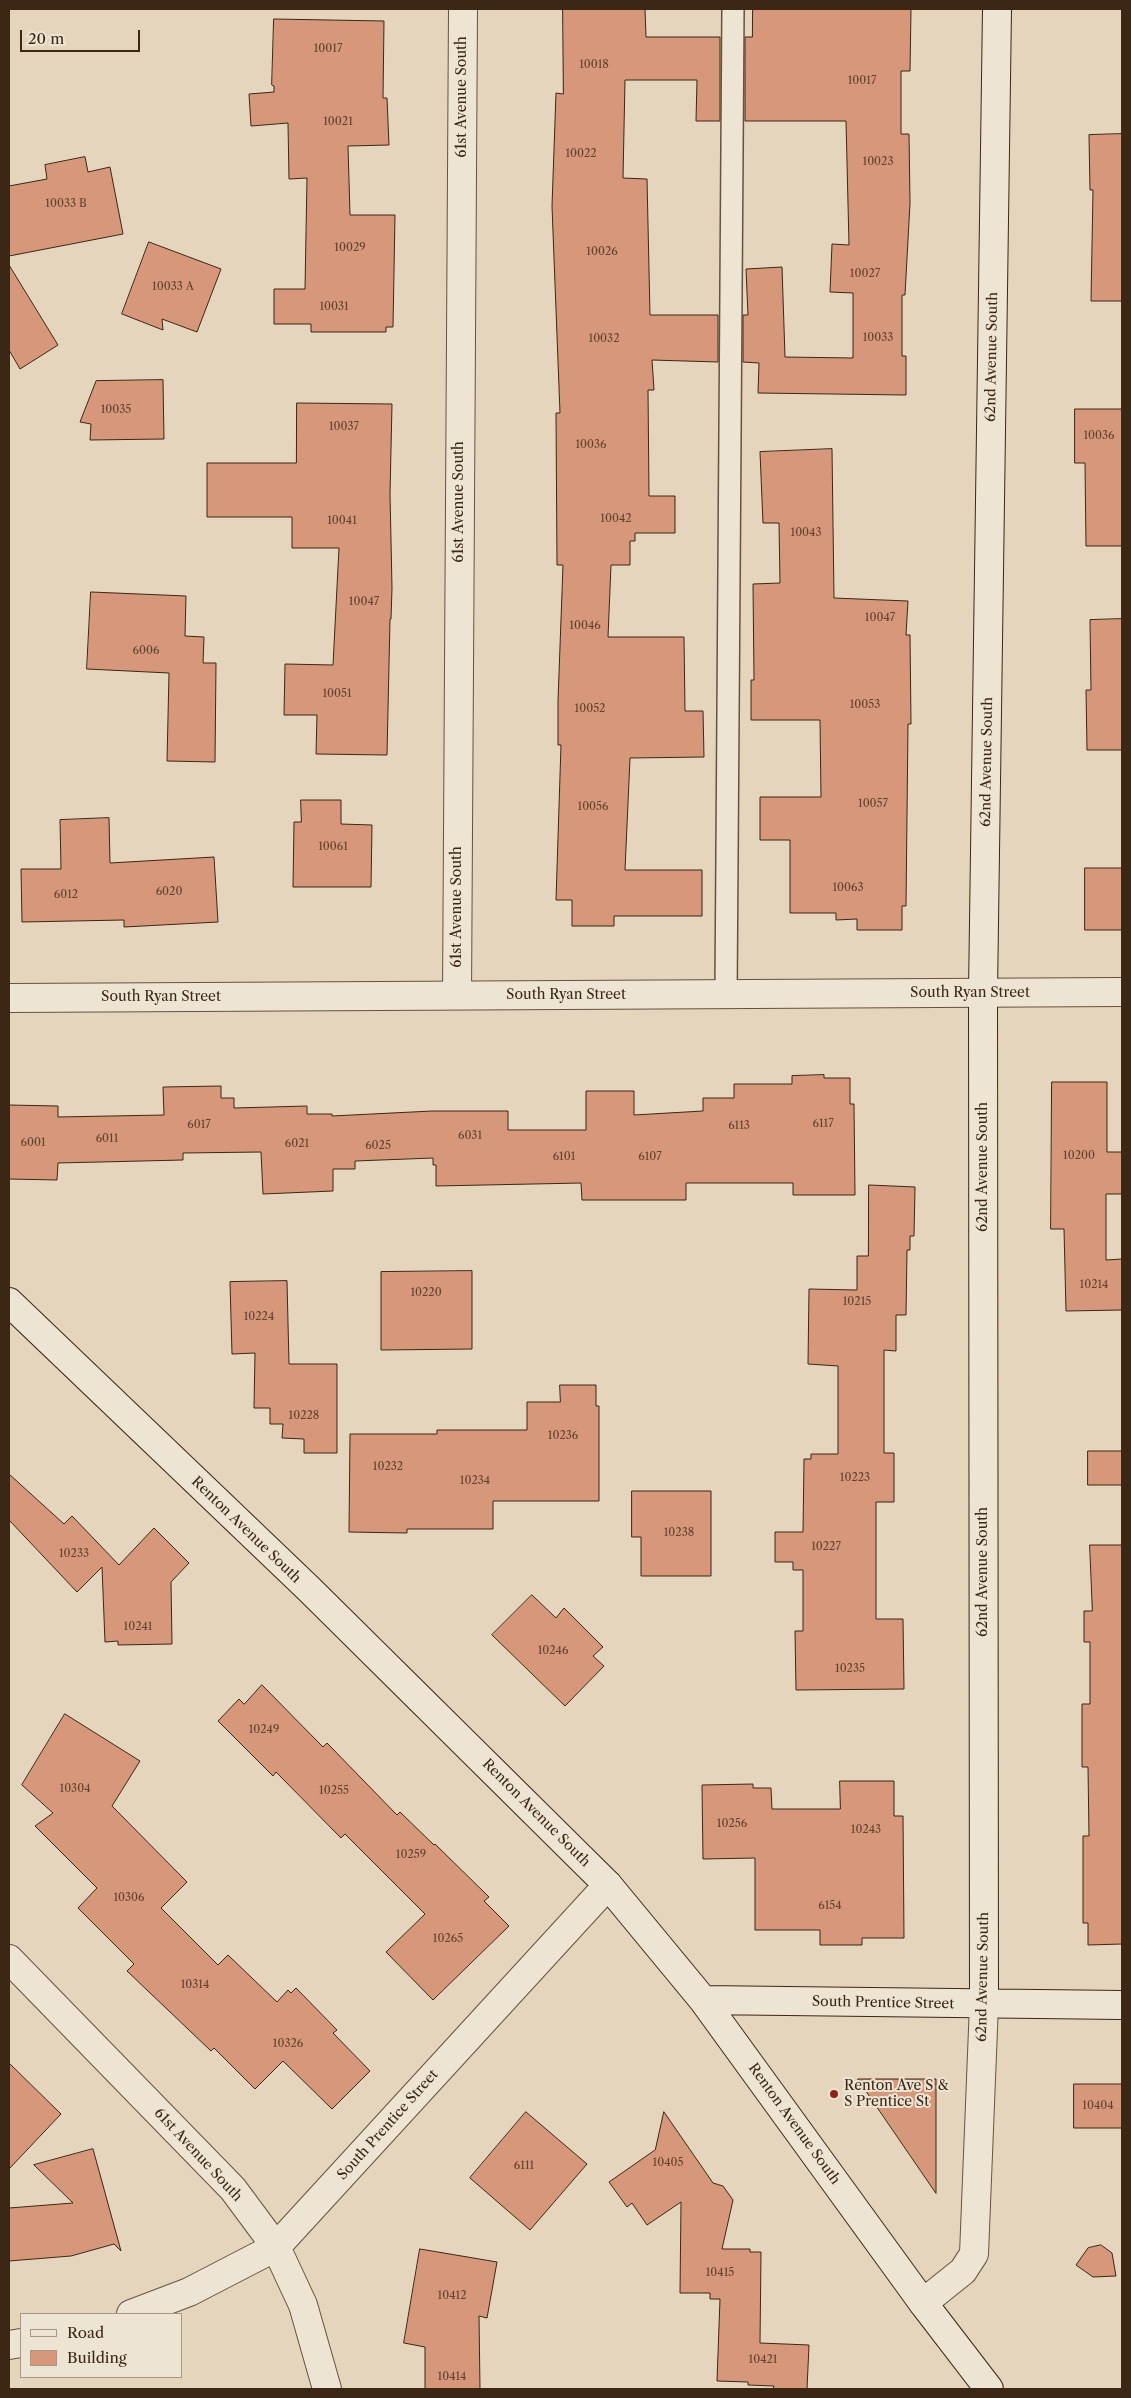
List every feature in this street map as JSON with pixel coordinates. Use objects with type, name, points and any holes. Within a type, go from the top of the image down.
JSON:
[{"type":"street","name":"61st Avenue South","points":[[457,996],[463,9]]},
{"type":"street","name":"62nd Avenue South","points":[[923,2303],[963,2271],[974,2254],[984,2004],[983,992],[997,9]]},
{"type":"street","name":"South Ryan Street","points":[[9,998],[1122,992]]},
{"type":"street","name":"Renton Avenue South","points":[[9,1302],[309,1590],[608,1885],[704,2000],[923,2303],[989,2389]]},
{"type":"street","name":"South Prentice Street","points":[[134,2313],[189,2292],[276,2247],[608,1885]]},
{"type":"street","name":"61st Avenue South","points":[[9,1959],[233,2190],[276,2247],[303,2305],[327,2389]]},
{"type":"street","name":"South Prentice Street","points":[[704,2000],[1122,2005]]},
{"type":"lane","points":[[726,994],[733,9]]},
{"type":"building","points":[[563,9],[645,9],[646,37],[720,37],[720,121],[696,121],[697,80],[625,80],[623,178],[647,179],[650,315],[718,315],[718,362],[652,360],[654,390],[648,390],[649,496],[675,496],[675,533],[635,533],[635,541],[630,541],[630,565],[611,565],[608,637],[684,637],[685,711],[703,711],[704,757],[630,758],[625,870],[702,870],[702,916],[614,916],[614,926],[572,926],[572,900],[556,900],[561,745],[558,745],[558,701],[563,565],[557,565],[556,413],[560,413],[552,206],[556,93],[563,94]]},
{"type":"building","points":[[753,9],[911,9],[910,71],[901,71],[901,134],[909,134],[910,203],[905,295],[902,295],[902,356],[906,356],[906,395],[758,393],[759,363],[743,362],[743,315],[748,315],[746,269],[782,267],[785,357],[853,358],[853,293],[830,292],[832,244],[849,245],[846,121],[745,121],[745,37],[752,37]]},
{"type":"building","points":[[274,19],[384,21],[383,98],[387,98],[389,145],[348,146],[350,215],[395,215],[393,327],[386,327],[386,332],[311,332],[311,324],[274,324],[274,289],[305,289],[307,178],[289,179],[288,123],[251,126],[249,94],[274,92],[274,86],[272,85]]},
{"type":"building","points":[[1122,134],[1122,301],[1091,301],[1093,190],[1090,190],[1089,135]]},
{"type":"building","points":[[85,157],[88,172],[110,167],[123,234],[9,256],[9,186],[47,179],[45,165]]},
{"type":"building","points":[[149,242],[221,269],[197,332],[162,319],[163,330],[122,314]]},
{"type":"building","points":[[9,265],[58,345],[20,369],[9,350]]},
{"type":"building","points":[[163,380],[164,439],[90,440],[91,424],[80,422],[96,381]]},
{"type":"building","points":[[297,403],[392,404],[390,494],[392,588],[387,755],[316,754],[317,715],[284,715],[285,664],[333,665],[339,548],[292,548],[292,517],[207,517],[207,463],[296,463]]},
{"type":"building","points":[[1075,409],[1122,409],[1122,546],[1086,546],[1085,463],[1075,463]]},
{"type":"building","points":[[832,449],[834,598],[908,601],[906,635],[910,635],[911,724],[908,724],[906,906],[902,906],[902,930],[857,930],[857,919],[836,920],[836,913],[790,913],[790,840],[760,840],[760,797],[821,797],[820,720],[751,720],[751,680],[754,680],[753,584],[780,583],[779,523],[763,523],[760,452]]},
{"type":"building","points":[[91,592],[186,596],[185,636],[204,637],[203,663],[216,663],[215,762],[167,761],[169,673],[87,669]]},
{"type":"building","points":[[1122,619],[1122,750],[1087,750],[1086,690],[1091,690],[1090,620]]},
{"type":"building","points":[[301,800],[341,800],[341,824],[372,825],[371,887],[293,887],[294,822],[301,822]]},
{"type":"building","points":[[109,818],[110,863],[214,857],[218,922],[124,927],[124,920],[22,922],[21,869],[61,869],[60,820]]},
{"type":"building","points":[[1085,868],[1122,868],[1122,930],[1085,930]]},
{"type":"building","points":[[824,1075],[824,1078],[850,1078],[850,1104],[854,1104],[855,1195],[793,1195],[793,1183],[686,1183],[686,1200],[582,1200],[581,1183],[436,1186],[436,1165],[433,1165],[433,1158],[355,1161],[355,1169],[333,1169],[333,1191],[263,1194],[261,1152],[183,1153],[183,1160],[58,1163],[57,1180],[9,1179],[9,1105],[58,1106],[58,1117],[164,1115],[163,1087],[221,1086],[221,1098],[234,1098],[234,1108],[307,1106],[307,1114],[332,1114],[332,1116],[432,1111],[508,1111],[508,1130],[586,1130],[586,1091],[634,1091],[634,1115],[703,1111],[703,1098],[734,1098],[734,1084],[792,1084],[792,1076]]},
{"type":"building","points":[[1052,1082],[1107,1082],[1107,1152],[1122,1152],[1122,1194],[1106,1194],[1106,1260],[1122,1259],[1122,1310],[1066,1311],[1064,1229],[1051,1229]]},
{"type":"building","points":[[869,1185],[915,1187],[914,1236],[910,1236],[910,1250],[907,1250],[906,1315],[896,1315],[896,1351],[884,1350],[884,1453],[894,1453],[894,1502],[876,1502],[876,1619],[903,1619],[904,1689],[796,1690],[795,1631],[803,1631],[803,1570],[793,1570],[793,1562],[775,1562],[775,1532],[803,1532],[804,1459],[811,1459],[811,1454],[838,1454],[838,1366],[808,1364],[809,1289],[857,1290],[857,1256],[868,1256]]},
{"type":"building","points":[[472,1271],[472,1349],[381,1350],[381,1272]]},
{"type":"building","points":[[287,1281],[289,1364],[337,1364],[337,1453],[304,1453],[304,1439],[282,1438],[283,1424],[270,1424],[270,1408],[254,1408],[255,1353],[232,1354],[230,1282]]},
{"type":"building","points":[[560,1385],[596,1385],[596,1406],[599,1406],[599,1501],[493,1501],[493,1529],[407,1529],[407,1533],[349,1532],[350,1434],[437,1434],[437,1430],[527,1430],[527,1402],[560,1402]]},
{"type":"building","points":[[1088,1451],[1122,1451],[1122,1485],[1088,1485]]},
{"type":"building","points":[[9,1474],[64,1524],[72,1516],[119,1565],[154,1528],[189,1563],[171,1582],[172,1644],[118,1645],[118,1641],[105,1642],[102,1567],[77,1592],[9,1520]]},
{"type":"building","points":[[632,1491],[711,1491],[711,1576],[641,1576],[641,1537],[632,1537]]},
{"type":"building","points":[[1090,1545],[1122,1545],[1122,1944],[1088,1945],[1088,1923],[1083,1923],[1083,1836],[1089,1836],[1088,1767],[1082,1767],[1082,1704],[1090,1704],[1090,1642],[1084,1642],[1084,1611],[1092,1611]]},
{"type":"building","points":[[532,1595],[556,1618],[564,1608],[603,1647],[593,1656],[604,1666],[565,1706],[492,1635]]},
{"type":"building","points":[[262,1685],[323,1747],[327,1743],[397,1815],[400,1812],[435,1844],[489,1897],[484,1901],[509,1926],[433,2000],[386,1952],[425,1914],[345,1834],[341,1838],[276,1772],[273,1776],[218,1721],[239,1699],[244,1704]]},
{"type":"building","points":[[65,1714],[140,1761],[112,1806],[187,1882],[161,1908],[218,1965],[228,1955],[277,2002],[288,1990],[291,1993],[296,1988],[337,2030],[333,2033],[370,2071],[332,2109],[283,2061],[255,2089],[214,2048],[211,2051],[127,1971],[134,1964],[78,1908],[97,1888],[35,1826],[53,1813],[22,1785]]},
{"type":"building","points":[[840,1781],[894,1781],[894,1816],[903,1816],[904,1938],[862,1938],[862,1945],[820,1945],[820,1930],[755,1930],[755,1858],[703,1859],[702,1785],[753,1784],[753,1788],[771,1788],[772,1809],[840,1809]]},
{"type":"building","points":[[9,2063],[61,2114],[9,2169]]},
{"type":"building","points":[[858,2079],[936,2079],[936,2193]]},
{"type":"building","points":[[1074,2084],[1122,2084],[1122,2128],[1074,2128]]},
{"type":"building","points":[[526,2112],[587,2164],[530,2230],[470,2178]]},
{"type":"building","points":[[664,2112],[713,2183],[723,2186],[733,2200],[722,2249],[750,2249],[750,2252],[761,2252],[760,2343],[809,2345],[807,2389],[773,2389],[774,2386],[748,2385],[748,2382],[717,2381],[720,2299],[710,2299],[710,2293],[680,2293],[681,2202],[647,2225],[632,2203],[627,2207],[609,2182],[655,2150]]},
{"type":"building","points":[[93,2149],[121,2251],[114,2244],[71,2256],[9,2261],[9,2208],[73,2203],[34,2165]]},
{"type":"building","points":[[1101,2245],[1112,2253],[1116,2276],[1093,2277],[1076,2265],[1088,2248]]},
{"type":"building","points":[[420,2249],[497,2262],[487,2318],[479,2316],[480,2389],[425,2389],[425,2347],[404,2343]]},
{"type":"place","name":"Renton Ave S & S Prentice St","points":[[834,2094]]}]
